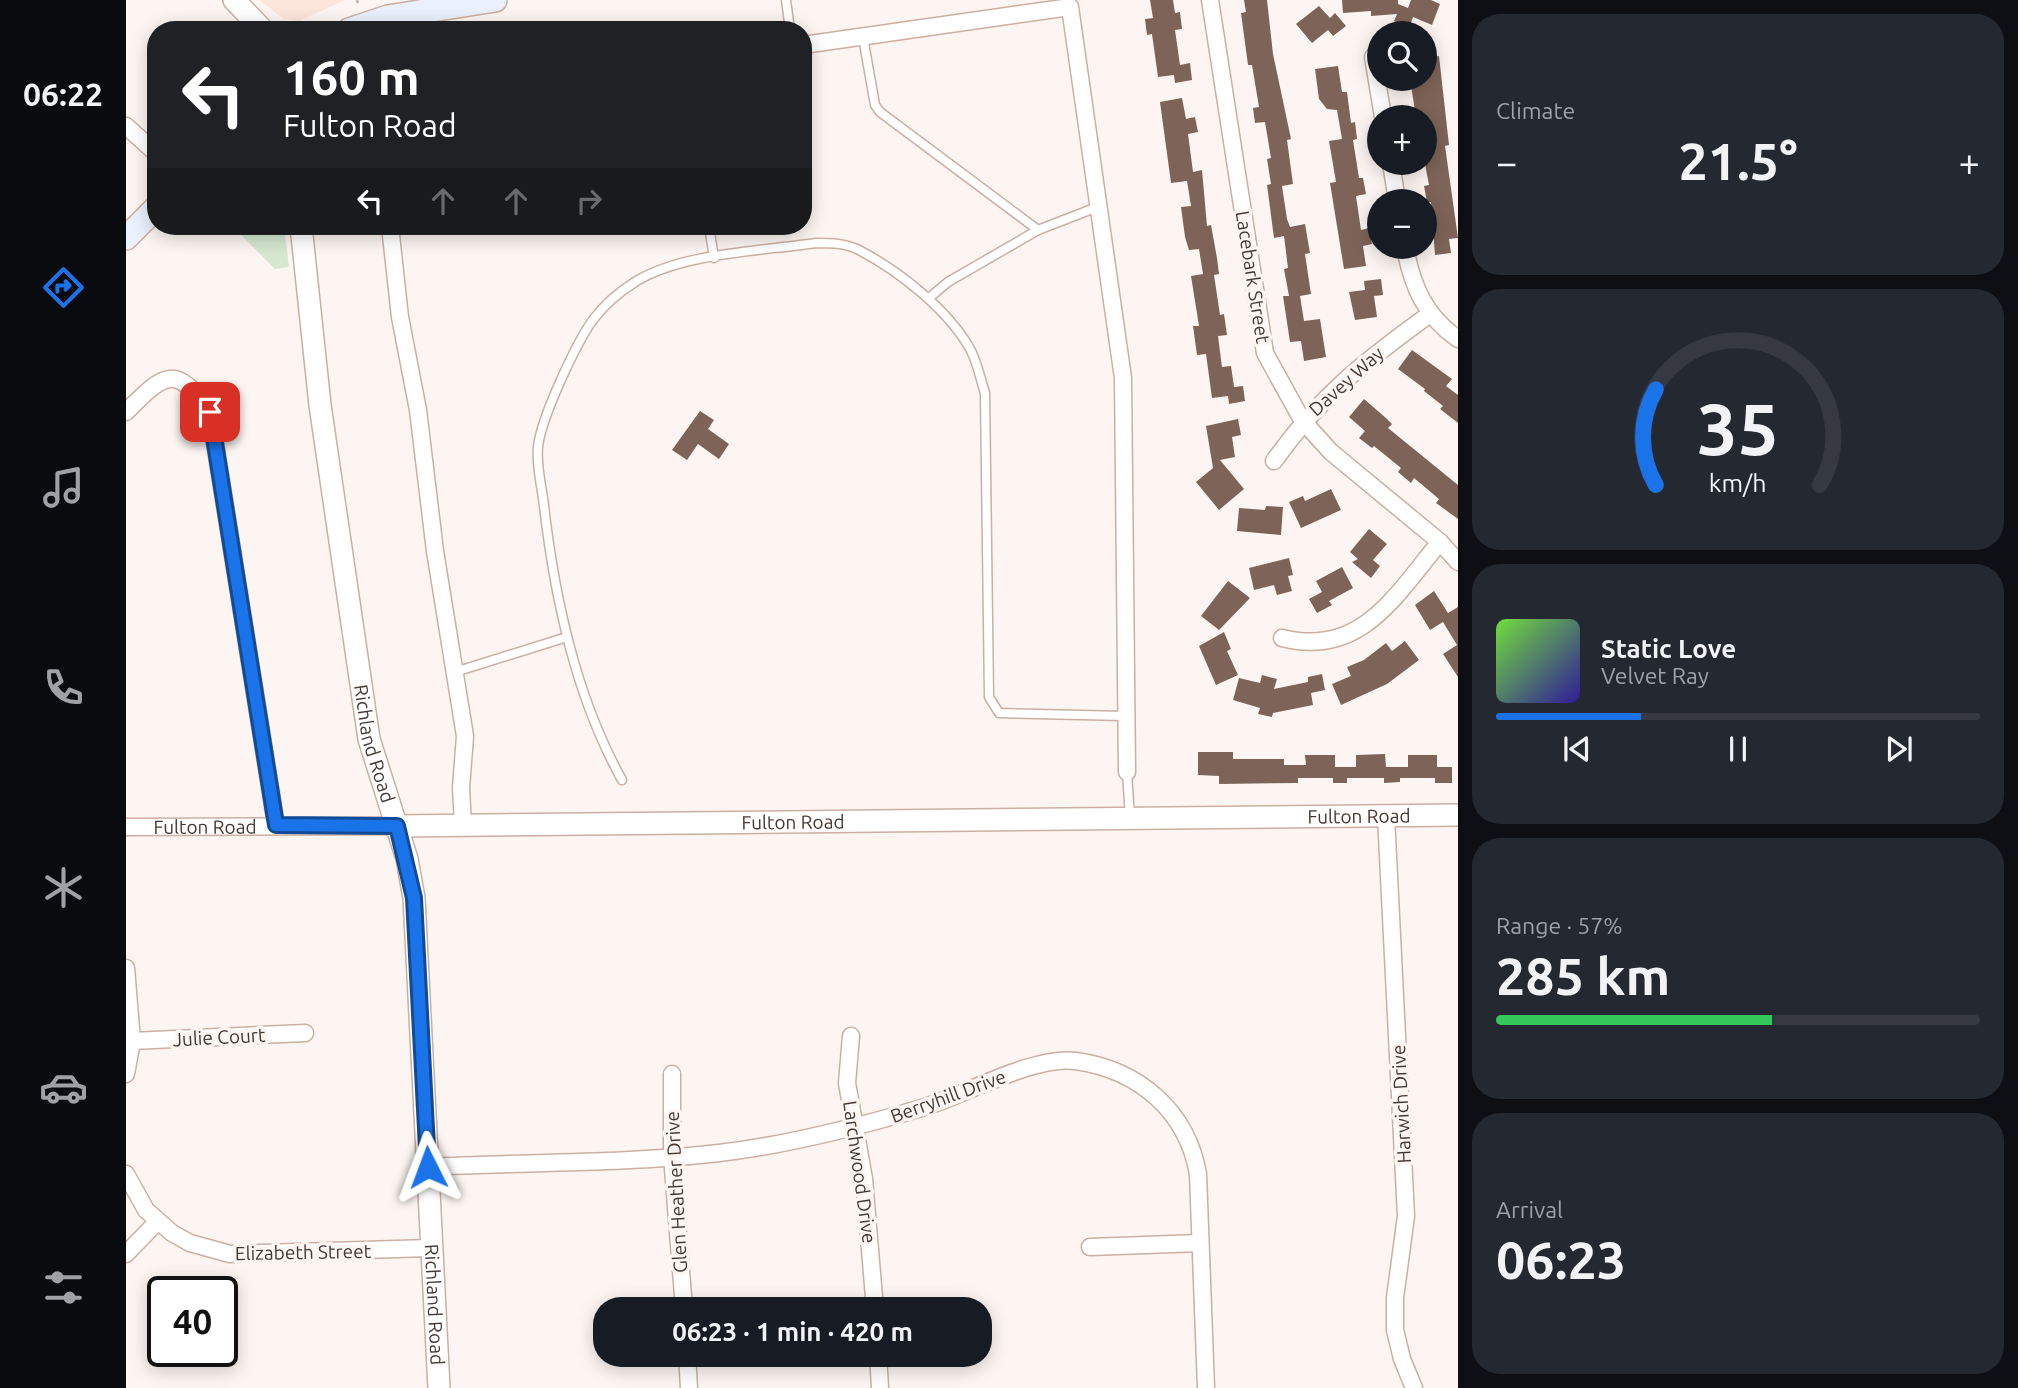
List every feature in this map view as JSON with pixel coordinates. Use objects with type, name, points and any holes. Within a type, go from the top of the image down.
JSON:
[{"type":"main road","points":[[376,21],[495,0]]},
{"type":"main road","points":[[126,238],[147,217]]},
{"type":"street","points":[[234,0],[254,21]]},
{"type":"street","name":"Lacebark Street","points":[[1210,0],[1265,353],[1302,421],[1331,452],[1440,542],[1458,562]]},
{"type":"street","points":[[812,44],[1070,7],[1123,378],[1124,716],[1127,772]]},
{"type":"street","points":[[126,126],[147,145]]},
{"type":"street","name":"Richland Road","points":[[302,235],[320,405],[369,739],[397,826],[414,898],[439,1388]]},
{"type":"street","points":[[391,235],[400,317],[418,410],[435,551],[466,736],[461,788],[463,825]]},
{"type":"street","points":[[1407,259],[1409,274],[1423,306],[1458,340]]},
{"type":"street","name":"Davey Way","points":[[1273,461],[1302,421],[1362,362],[1430,314]]},
{"type":"street","points":[[126,412],[156,382],[170,378],[193,388],[210,412],[276,825]]},
{"type":"street","points":[[1282,638],[1300,643],[1332,641],[1363,629],[1373,621],[1440,542]]},
{"type":"street","name":"Fulton Road","points":[[126,827],[1458,815]]},
{"type":"street","name":"Harwich Drive","points":[[1386,816],[1406,1216],[1395,1298],[1395,1330],[1402,1359],[1414,1388]]},
{"type":"street","points":[[126,968],[132,1041],[126,1074]]},
{"type":"street","name":"Julie Court","points":[[132,1041],[305,1033]]},
{"type":"street","name":"Larchwood Drive","points":[[851,1036],[847,1083],[864,1179],[874,1297]]},
{"type":"street","name":"Berryhill Drive","points":[[428,1167],[731,1151],[854,1128],[939,1103],[1026,1068],[1073,1060],[1111,1067],[1153,1091],[1168,1107],[1194,1149],[1206,1388]]},
{"type":"street","name":"Glen Heather Drive","points":[[672,1074],[672,1156],[683,1297]]},
{"type":"street","name":"Elizabeth Street","points":[[126,1174],[146,1210],[158,1221],[190,1243],[230,1254],[430,1248]]},
{"type":"street","points":[[126,1254],[158,1221]]},
{"type":"street","points":[[1090,1247],[1200,1243]]},
{"type":"street","points":[[688,1367],[689,1388]]},
{"type":"street","points":[[879,1367],[880,1388]]},
{"type":"lane","points":[[786,0],[789,21]]},
{"type":"lane","points":[[863,37],[875,105],[880,112],[1038,230]]},
{"type":"lane","points":[[929,298],[948,282],[1038,230],[1100,206]]},
{"type":"lane","points":[[710,235],[714,258]]},
{"type":"lane","points":[[622,780],[608,754],[568,637],[553,579],[538,450],[544,418],[592,322],[615,295],[637,280],[681,262],[816,243],[837,243],[858,249],[929,298],[947,316],[970,348],[985,393],[989,697],[999,713],[1124,716]]},
{"type":"lane","points":[[454,672],[568,637]]},
{"type":"lane","points":[[1127,772],[1130,819]]},
{"type":"shaded area","points":[[259,0],[345,0],[299,21],[284,19]]},
{"type":"green space","points":[[241,235],[285,235],[289,267],[275,269]]},
{"type":"building","points":[[1150,0],[1173,0],[1175,13],[1180,12],[1182,29],[1175,30],[1180,65],[1190,63],[1192,80],[1175,83],[1174,75],[1158,77],[1152,34],[1147,35],[1145,19],[1153,18]]},
{"type":"building","points":[[1244,0],[1267,0],[1273,54],[1291,139],[1287,140],[1293,184],[1282,186],[1287,219],[1290,227],[1305,224],[1310,253],[1305,254],[1311,294],[1300,296],[1304,321],[1320,319],[1326,357],[1304,361],[1301,341],[1290,342],[1283,296],[1289,296],[1284,269],[1288,268],[1284,236],[1274,238],[1267,185],[1271,184],[1267,159],[1271,158],[1265,122],[1255,123],[1253,108],[1259,107],[1252,65],[1248,65],[1241,13],[1246,12]]},
{"type":"building","points":[[1342,0],[1398,0],[1398,4],[1408,8],[1411,0],[1431,0],[1440,4],[1434,21],[1422,21],[1413,17],[1412,21],[1394,21],[1397,14],[1371,16],[1371,11],[1343,13]]},
{"type":"building","points":[[1319,6],[1330,18],[1335,13],[1346,26],[1333,36],[1328,30],[1312,43],[1296,24]]},
{"type":"building","points":[[1437,56],[1449,145],[1445,146],[1458,238],[1449,239],[1451,253],[1437,255],[1437,189],[1425,189],[1424,186],[1429,185],[1427,175],[1437,175],[1437,105],[1414,105],[1412,91],[1437,91]]},
{"type":"building","points":[[1338,66],[1342,92],[1347,92],[1351,123],[1355,122],[1357,139],[1353,140],[1359,178],[1363,178],[1366,194],[1356,196],[1361,230],[1367,228],[1367,245],[1363,246],[1366,266],[1344,269],[1330,183],[1336,182],[1329,141],[1342,139],[1337,110],[1327,109],[1319,99],[1315,69]]},
{"type":"building","points":[[1182,98],[1186,119],[1195,117],[1198,132],[1188,134],[1193,172],[1202,170],[1207,226],[1211,225],[1217,258],[1219,274],[1214,275],[1220,315],[1224,314],[1227,335],[1218,336],[1222,367],[1231,366],[1234,387],[1243,386],[1245,401],[1229,404],[1228,396],[1212,398],[1206,354],[1197,355],[1193,326],[1199,326],[1191,276],[1203,274],[1199,249],[1189,250],[1185,237],[1181,207],[1191,206],[1187,181],[1171,183],[1160,102]]},
{"type":"building","points":[[1381,279],[1383,295],[1374,296],[1377,317],[1355,320],[1349,292],[1365,290],[1364,281]]},
{"type":"building","points":[[1412,350],[1452,379],[1446,386],[1458,395],[1458,423],[1440,409],[1443,406],[1424,391],[1425,389],[1398,369]]},
{"type":"building","points":[[1364,399],[1392,424],[1388,428],[1458,485],[1458,519],[1436,503],[1439,499],[1414,478],[1411,483],[1398,472],[1401,468],[1374,446],[1372,448],[1359,438],[1365,431],[1349,417]]},
{"type":"building","points":[[700,411],[714,420],[708,429],[729,444],[719,459],[698,444],[687,460],[672,450]]},
{"type":"building","points":[[1238,419],[1241,435],[1232,437],[1235,457],[1220,460],[1244,489],[1219,510],[1196,482],[1213,468],[1206,426]]},
{"type":"building","points":[[1331,489],[1341,510],[1301,528],[1289,502],[1303,496],[1305,501]]},
{"type":"building","points":[[1266,506],[1283,507],[1281,535],[1237,531],[1239,508],[1265,510]]},
{"type":"building","points":[[1369,529],[1387,544],[1373,560],[1380,566],[1371,578],[1352,562],[1358,559],[1350,552]]},
{"type":"building","points":[[1289,558],[1293,575],[1288,576],[1292,591],[1277,595],[1274,585],[1254,590],[1249,568]]},
{"type":"building","points":[[1342,567],[1353,588],[1329,601],[1332,605],[1317,613],[1309,599],[1322,592],[1316,581]]},
{"type":"building","points":[[1228,581],[1250,598],[1219,630],[1201,616]]},
{"type":"building","points":[[1434,591],[1448,613],[1458,607],[1458,677],[1443,654],[1457,645],[1443,622],[1430,630],[1415,605]]},
{"type":"building","points":[[1224,632],[1231,649],[1227,651],[1238,675],[1216,685],[1199,646]]},
{"type":"building","points":[[1405,641],[1419,660],[1387,684],[1341,705],[1332,684],[1351,676],[1347,667],[1364,660],[1386,643],[1392,651]]},
{"type":"building","points":[[1322,674],[1325,690],[1311,693],[1313,705],[1273,713],[1272,717],[1258,714],[1260,708],[1233,700],[1239,678],[1260,683],[1262,675],[1277,679],[1274,689],[1308,682],[1308,677]]},
{"type":"building","points":[[1198,752],[1233,752],[1233,759],[1284,759],[1284,765],[1306,765],[1305,755],[1335,755],[1335,767],[1356,767],[1356,755],[1385,754],[1386,767],[1408,767],[1408,755],[1437,755],[1437,767],[1452,767],[1452,783],[1435,783],[1435,778],[1400,778],[1400,782],[1384,783],[1384,778],[1347,778],[1347,783],[1333,783],[1333,778],[1298,778],[1298,783],[1219,784],[1219,776],[1198,775]]},
{"type":"route","points":[[210,412],[276,825],[397,826],[407,859],[414,898],[428,1167]]}]
